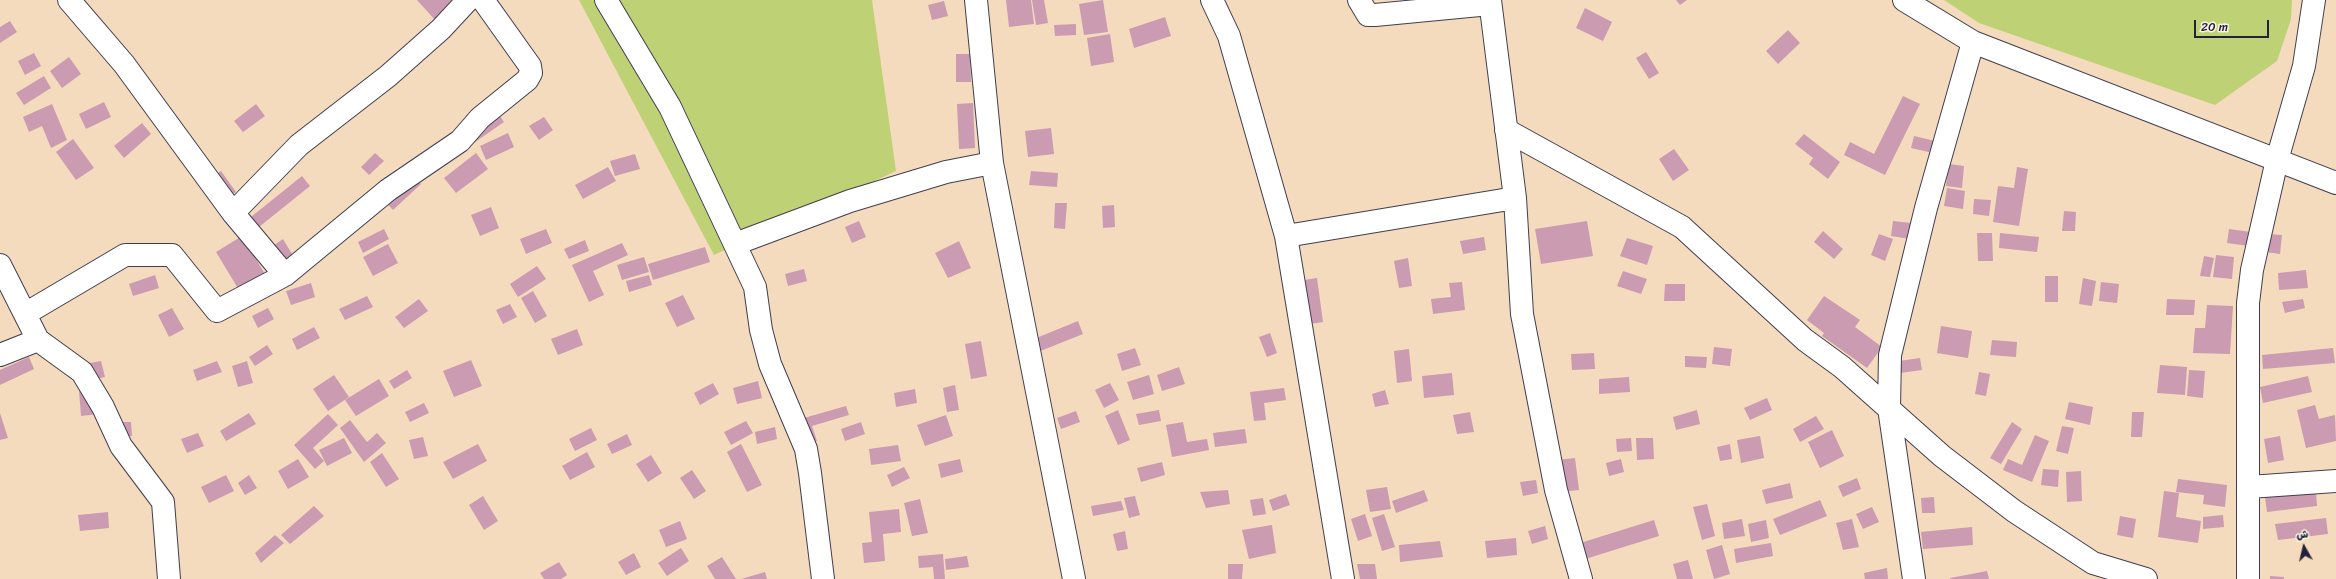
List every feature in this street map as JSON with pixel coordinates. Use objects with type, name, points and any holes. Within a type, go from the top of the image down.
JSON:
[{"type":"street","points":[[69,0],[124,64],[233,213],[285,275]]},
{"type":"street","points":[[233,213],[299,144],[388,76],[441,29],[468,0]]},
{"type":"street","points":[[25,314],[125,255],[172,255],[217,311],[285,275],[388,190],[460,141],[480,118],[527,80],[531,74],[530,66],[483,0]]},
{"type":"street","points":[[606,0],[670,107],[755,287],[761,330],[770,364],[806,450],[823,579]]},
{"type":"street","points":[[976,0],[992,163],[1062,510],[1074,579]]},
{"type":"street","points":[[1212,0],[1229,36],[1286,236],[1343,579]]},
{"type":"street","points":[[1359,0],[1368,15],[1490,2],[1515,198],[1522,314],[1556,490],[1581,579]]},
{"type":"street","points":[[1904,0],[1973,42],[2336,183]]},
{"type":"street","points":[[2248,579],[2248,303],[2252,270],[2277,160],[2304,66],[2314,0]]},
{"type":"street","points":[[1914,579],[1888,408],[1890,355],[1900,307],[1973,42]]},
{"type":"street","points":[[1506,130],[1682,226],[1804,340],[1842,367],[1942,456],[2021,515],[2093,563],[2146,579]]},
{"type":"street","points":[[735,244],[850,201],[946,172],[992,163]]},
{"type":"street","points":[[1286,236],[1515,198]]},
{"type":"street","points":[[0,265],[38,340],[82,372],[103,407],[121,446],[163,502],[169,579]]},
{"type":"street","points":[[0,355],[38,340]]},
{"type":"street","points":[[2249,487],[2336,481]]},
{"type":"green space","points":[[579,0],[872,0],[896,171],[714,255]]},
{"type":"green space","points":[[1944,0],[2292,0],[2291,19],[2277,61],[2215,105],[1979,23]]},
{"type":"building","points":[[417,0],[459,0],[436,21]]},
{"type":"building","points":[[1006,0],[1031,0],[1034,24],[1009,27]]},
{"type":"building","points":[[1032,0],[1044,0],[1048,23],[1036,25]]},
{"type":"building","points":[[1103,0],[1108,32],[1084,35],[1079,4]]},
{"type":"building","points":[[1676,0],[1687,0],[1680,5]]},
{"type":"building","points":[[944,1],[948,16],[932,20],[928,5]]},
{"type":"building","points":[[1585,8],[1612,22],[1603,41],[1576,28]]},
{"type":"building","points":[[1165,17],[1171,36],[1134,48],[1129,29]]},
{"type":"building","points":[[10,21],[17,32],[0,43],[0,27]]},
{"type":"building","points":[[1076,24],[1076,35],[1055,36],[1054,25]]},
{"type":"building","points":[[1788,30],[1800,43],[1778,64],[1766,51]]},
{"type":"building","points":[[1110,34],[1114,62],[1091,66],[1087,38]]},
{"type":"building","points":[[1646,52],[1659,73],[1649,79],[1636,58]]},
{"type":"building","points":[[34,53],[41,66],[25,75],[18,61]]},
{"type":"building","points":[[956,54],[970,54],[971,82],[956,82]]},
{"type":"building","points":[[69,57],[81,74],[62,88],[50,71]]},
{"type":"building","points":[[44,76],[51,88],[24,105],[16,93]]},
{"type":"building","points":[[1903,96],[1920,104],[1885,175],[1844,155],[1850,142],[1874,154]]},
{"type":"building","points":[[104,102],[111,117],[86,129],[79,114]]},
{"type":"building","points":[[973,103],[975,148],[959,149],[957,104]]},
{"type":"building","points":[[52,104],[67,140],[51,148],[42,126],[29,132],[23,117]]},
{"type":"building","points":[[256,104],[265,116],[243,132],[234,121]]},
{"type":"building","points":[[495,109],[504,122],[468,147]]},
{"type":"building","points":[[544,117],[553,130],[539,140],[529,126]]},
{"type":"building","points":[[142,123],[151,134],[124,158],[114,146]]},
{"type":"building","points":[[1051,128],[1054,154],[1028,157],[1025,131]]},
{"type":"building","points":[[508,133],[514,147],[486,160],[480,146]]},
{"type":"building","points":[[1804,134],[1840,162],[1828,179],[1809,164],[1813,158],[1795,144]]},
{"type":"building","points":[[1914,136],[1935,141],[1933,153],[1911,148]]},
{"type":"building","points":[[73,139],[94,168],[76,180],[56,152]]},
{"type":"building","points":[[1674,149],[1689,170],[1673,181],[1659,159]]},
{"type":"building","points":[[375,153],[384,161],[369,175],[361,167]]},
{"type":"building","points":[[476,153],[488,169],[456,193],[444,178]]},
{"type":"building","points":[[635,154],[640,169],[615,176],[610,161]]},
{"type":"building","points":[[1949,164],[1964,166],[1962,188],[1946,186]]},
{"type":"building","points":[[608,167],[616,181],[583,199],[575,185]]},
{"type":"building","points":[[2017,167],[2028,169],[2019,226],[1993,222],[1998,186],[2014,188]]},
{"type":"building","points":[[221,171],[236,192],[222,201],[207,180]]},
{"type":"building","points":[[1031,171],[1058,173],[1057,187],[1029,185]]},
{"type":"building","points":[[410,172],[421,184],[393,210],[382,198]]},
{"type":"building","points":[[302,176],[310,186],[254,231],[246,221]]},
{"type":"building","points":[[1947,188],[1965,191],[1963,209],[1944,206]]},
{"type":"building","points":[[1974,199],[1991,200],[1989,216],[1973,214]]},
{"type":"building","points":[[1055,203],[1067,203],[1065,229],[1054,228]]},
{"type":"building","points":[[1114,205],[1115,227],[1103,228],[1102,206]]},
{"type":"building","points":[[491,207],[499,228],[480,236],[471,215]]},
{"type":"building","points":[[2064,211],[2076,212],[2075,231],[2062,231]]},
{"type":"building","points":[[859,221],[866,237],[852,243],[845,227]]},
{"type":"building","points":[[1587,221],[1593,256],[1541,264],[1535,229]]},
{"type":"building","points":[[1893,221],[1912,223],[1910,239],[1891,236]]},
{"type":"building","points":[[384,229],[389,239],[363,253],[358,242]]},
{"type":"building","points":[[546,229],[552,243],[526,254],[520,239]]},
{"type":"building","points":[[2229,229],[2251,232],[2249,246],[2227,243]]},
{"type":"building","points":[[1823,231],[1843,249],[1834,259],[1814,242]]},
{"type":"building","points":[[1977,233],[1992,233],[1993,261],[1978,261]]},
{"type":"building","points":[[2000,233],[2039,237],[2037,252],[1999,248]]},
{"type":"building","points":[[1879,234],[1893,239],[1885,261],[1871,255]]},
{"type":"building","points":[[2268,234],[2282,235],[2280,254],[2266,252]]},
{"type":"building","points":[[242,236],[268,279],[242,295],[216,252]]},
{"type":"building","points":[[1484,237],[1486,250],[1463,254],[1460,241]]},
{"type":"building","points":[[1627,238],[1653,246],[1647,265],[1620,256]]},
{"type":"building","points":[[283,239],[295,259],[280,269],[267,250]]},
{"type":"building","points":[[585,240],[589,251],[569,259],[564,249]]},
{"type":"building","points":[[959,241],[971,268],[948,278],[935,253]]},
{"type":"building","points":[[622,243],[628,255],[593,271],[604,295],[589,302],[572,265]]},
{"type":"building","points":[[388,244],[398,263],[373,276],[363,257]]},
{"type":"building","points":[[705,247],[710,262],[653,280],[648,264]]},
{"type":"building","points":[[2216,255],[2234,257],[2232,279],[2213,277]]},
{"type":"building","points":[[2204,256],[2214,258],[2210,277],[2200,276]]},
{"type":"building","points":[[644,257],[649,272],[622,280],[617,265]]},
{"type":"building","points":[[1408,258],[1412,286],[1399,288],[1394,261]]},
{"type":"building","points":[[537,266],[546,279],[518,297],[510,284]]},
{"type":"building","points":[[804,269],[807,281],[788,286],[785,274]]},
{"type":"building","points":[[2306,270],[2308,288],[2279,290],[2278,273]]},
{"type":"building","points":[[1623,271],[1647,279],[1641,294],[1617,286]]},
{"type":"building","points":[[155,275],[159,288],[133,296],[129,284]]},
{"type":"building","points":[[649,275],[652,285],[629,292],[626,281]]},
{"type":"building","points":[[2045,276],[2058,276],[2058,302],[2045,302]]},
{"type":"building","points":[[1317,278],[1323,322],[1296,326],[1291,282]]},
{"type":"building","points":[[2083,278],[2096,281],[2092,306],[2079,304]]},
{"type":"building","points":[[1462,282],[1465,310],[1433,314],[1431,299],[1451,297],[1449,283]]},
{"type":"building","points":[[2101,282],[2119,284],[2117,303],[2099,301]]},
{"type":"building","points":[[311,283],[315,297],[291,305],[286,291]]},
{"type":"building","points":[[1665,284],[1685,284],[1685,301],[1664,301]]},
{"type":"building","points":[[533,291],[547,316],[535,323],[521,298]]},
{"type":"building","points":[[683,295],[695,319],[677,327],[665,303]]},
{"type":"building","points":[[367,296],[373,307],[345,320],[339,309]]},
{"type":"building","points":[[1824,296],[1860,320],[1855,327],[1882,347],[1867,368],[1822,336],[1824,333],[1807,320]]},
{"type":"building","points":[[419,299],[428,311],[404,328],[395,317]]},
{"type":"building","points":[[2167,299],[2195,300],[2194,315],[2166,315]]},
{"type":"building","points":[[2303,299],[2305,308],[2285,313],[2282,302]]},
{"type":"building","points":[[510,304],[517,317],[503,324],[496,310]]},
{"type":"building","points":[[2207,305],[2233,306],[2230,354],[2193,353],[2195,328],[2205,328]]},
{"type":"building","points":[[172,308],[184,329],[169,337],[158,315]]},
{"type":"building","points":[[268,308],[274,319],[258,328],[252,316]]},
{"type":"building","points":[[1078,321],[1083,334],[1038,352],[1034,339]]},
{"type":"building","points":[[1941,326],[1972,331],[1968,358],[1937,353]]},
{"type":"building","points":[[314,327],[320,338],[297,350],[292,339]]},
{"type":"building","points":[[577,329],[583,345],[558,355],[551,339]]},
{"type":"building","points":[[1270,333],[1277,353],[1267,357],[1259,337]]},
{"type":"building","points":[[1992,340],[2017,342],[2016,357],[1990,355]]},
{"type":"building","points":[[981,341],[987,376],[971,379],[965,344]]},
{"type":"building","points":[[267,345],[273,354],[255,366],[249,357]]},
{"type":"building","points":[[1714,347],[1732,349],[1730,366],[1712,364]]},
{"type":"building","points":[[1135,348],[1141,365],[1122,371],[1117,354]]},
{"type":"building","points":[[2333,348],[2335,363],[2263,369],[2262,355]]},
{"type":"building","points":[[1409,349],[1412,381],[1397,383],[1394,351]]},
{"type":"building","points":[[1594,353],[1595,369],[1572,370],[1571,354]]},
{"type":"building","points":[[1685,356],[1707,357],[1706,368],[1685,367]]},
{"type":"building","points":[[29,357],[34,369],[0,385],[0,370]]},
{"type":"building","points":[[1920,358],[1922,370],[1900,373],[1899,361]]},
{"type":"building","points":[[471,360],[482,386],[454,397],[443,371]]},
{"type":"building","points":[[101,361],[105,377],[78,383],[74,366]]},
{"type":"building","points":[[217,361],[222,372],[197,381],[193,370]]},
{"type":"building","points":[[247,361],[253,383],[238,387],[232,366]]},
{"type":"building","points":[[2160,365],[2187,367],[2185,395],[2157,393]]},
{"type":"building","points":[[1179,367],[1185,384],[1162,391],[1157,375]]},
{"type":"building","points":[[407,370],[412,378],[394,389],[389,381]]},
{"type":"building","points":[[2189,370],[2205,371],[2203,398],[2187,396]]},
{"type":"building","points":[[1979,372],[1990,374],[1986,396],[1975,394]]},
{"type":"building","points":[[1452,373],[1454,395],[1424,398],[1422,376]]},
{"type":"building","points":[[334,375],[349,397],[328,411],[313,389]]},
{"type":"building","points":[[1149,375],[1154,394],[1133,400],[1127,382]]},
{"type":"building","points":[[2308,376],[2312,392],[2263,403],[2260,387]]},
{"type":"building","points":[[1629,377],[1630,392],[1599,394],[1599,379]]},
{"type":"building","points":[[379,379],[389,396],[356,416],[345,400]]},
{"type":"building","points":[[758,381],[762,398],[737,404],[733,388]]},
{"type":"building","points":[[713,383],[719,394],[700,405],[694,393]]},
{"type":"building","points":[[1110,383],[1119,400],[1104,408],[1095,390]]},
{"type":"building","points":[[955,385],[959,410],[947,412],[943,388]]},
{"type":"building","points":[[1284,388],[1286,400],[1264,403],[1266,420],[1254,421],[1250,392]]},
{"type":"building","points":[[106,389],[108,413],[81,416],[79,391]]},
{"type":"building","points":[[915,389],[917,403],[896,407],[894,393]]},
{"type":"building","points":[[1385,390],[1389,404],[1375,407],[1372,394]]},
{"type":"building","points":[[1767,398],[1772,410],[1750,420],[1744,408]]},
{"type":"building","points":[[2069,402],[2093,407],[2090,425],[2065,419]]},
{"type":"building","points":[[424,403],[429,413],[410,422],[405,412]]},
{"type":"building","points":[[2315,405],[2319,419],[2335,415],[2336,441],[2306,448],[2297,410]]},
{"type":"building","points":[[846,406],[849,415],[812,426],[817,441],[811,442],[804,418]]},
{"type":"building","points":[[1118,410],[1130,440],[1118,445],[1105,416]]},
{"type":"building","points":[[1159,410],[1161,421],[1139,425],[1136,414]]},
{"type":"building","points":[[1697,410],[1700,424],[1676,430],[1673,417]]},
{"type":"building","points":[[1076,411],[1080,422],[1061,429],[1057,418]]},
{"type":"building","points":[[1470,412],[1474,432],[1457,434],[1453,415]]},
{"type":"building","points":[[2132,412],[2144,412],[2142,437],[2131,437]]},
{"type":"building","points":[[0,413],[8,438],[0,440]]},
{"type":"building","points":[[249,413],[256,424],[226,441],[220,431]]},
{"type":"building","points":[[328,414],[338,425],[313,448],[324,461],[315,469],[294,445]]},
{"type":"building","points":[[946,415],[953,436],[925,446],[917,425]]},
{"type":"building","points":[[1816,416],[1824,429],[1800,442],[1793,429]]},
{"type":"building","points":[[350,420],[367,442],[377,433],[386,443],[364,462],[340,428]]},
{"type":"building","points":[[746,421],[753,433],[731,445],[724,432]]},
{"type":"building","points":[[115,422],[131,422],[132,436],[115,436]]},
{"type":"building","points":[[861,422],[865,434],[845,441],[841,429]]},
{"type":"building","points":[[1183,422],[1187,442],[1207,439],[1209,450],[1172,457],[1166,425]]},
{"type":"building","points":[[2012,422],[2022,429],[2001,464],[1990,458]]},
{"type":"building","points":[[2062,426],[2074,428],[2068,454],[2056,451]]},
{"type":"building","points":[[775,427],[777,439],[757,444],[755,432]]},
{"type":"building","points":[[591,428],[597,440],[575,451],[569,439]]},
{"type":"building","points":[[1245,429],[1247,443],[1215,447],[1213,433]]},
{"type":"building","points":[[1832,430],[1844,456],[1820,468],[1808,442]]},
{"type":"building","points":[[198,433],[204,446],[187,453],[181,439]]},
{"type":"building","points":[[627,434],[632,445],[612,454],[607,444]]},
{"type":"building","points":[[2035,435],[2049,441],[2032,482],[2003,470],[2008,459],[2022,465]]},
{"type":"building","points":[[1760,436],[1764,458],[1741,463],[1737,440]]},
{"type":"building","points":[[2280,436],[2284,460],[2268,463],[2264,439]]},
{"type":"building","points":[[423,437],[428,456],[414,459],[409,440]]},
{"type":"building","points":[[344,438],[352,453],[327,466],[319,450]]},
{"type":"building","points":[[1631,438],[1632,451],[1617,452],[1616,439]]},
{"type":"building","points":[[1636,438],[1653,438],[1654,459],[1637,460]]},
{"type":"building","points":[[478,444],[487,461],[453,479],[443,462]]},
{"type":"building","points":[[741,444],[762,485],[747,492],[727,452]]},
{"type":"building","points":[[1730,444],[1732,459],[1720,461],[1717,447]]},
{"type":"building","points":[[898,445],[901,461],[871,465],[869,449]]},
{"type":"building","points":[[587,452],[595,467],[570,480],[562,466]]},
{"type":"building","points":[[382,453],[399,479],[386,487],[370,462]]},
{"type":"building","points":[[651,455],[662,473],[648,482],[636,464]]},
{"type":"building","points":[[1575,458],[1579,490],[1559,492],[1556,460]]},
{"type":"building","points":[[298,459],[309,477],[288,489],[278,471]]},
{"type":"building","points":[[960,459],[963,472],[941,478],[938,464]]},
{"type":"building","points":[[1621,459],[1624,472],[1609,476],[1606,463]]},
{"type":"building","points":[[1162,462],[1165,475],[1141,482],[1137,468]]},
{"type":"building","points":[[904,467],[910,478],[892,487],[887,475]]},
{"type":"building","points":[[2043,469],[2059,470],[2058,487],[2041,485]]},
{"type":"building","points":[[692,470],[706,491],[694,499],[680,478]]},
{"type":"building","points":[[2081,471],[2082,501],[2067,502],[2066,472]]},
{"type":"building","points":[[226,475],[234,491],[209,503],[201,487]]},
{"type":"building","points":[[249,475],[257,488],[245,495],[238,483]]},
{"type":"building","points":[[1857,478],[1861,489],[1843,497],[1838,486]]},
{"type":"building","points":[[2178,479],[2227,485],[2225,507],[2203,504],[2204,495],[2176,492]]},
{"type":"building","points":[[1536,480],[1538,493],[1523,496],[1520,482]]},
{"type":"building","points":[[1790,483],[1793,498],[1766,504],[1762,490]]},
{"type":"building","points":[[1387,487],[1391,509],[1370,512],[1366,490]]},
{"type":"building","points":[[1228,490],[1230,504],[1206,508],[1200,492]]},
{"type":"building","points":[[1424,490],[1428,501],[1396,513],[1392,501]]},
{"type":"building","points":[[2164,491],[2179,493],[2176,517],[2201,521],[2198,543],[2158,537]]},
{"type":"building","points":[[2316,491],[2317,506],[2267,512],[2265,497]]},
{"type":"building","points":[[1286,494],[1290,505],[1273,511],[1269,500]]},
{"type":"building","points":[[483,496],[498,521],[484,530],[469,505]]},
{"type":"building","points":[[1135,496],[1140,515],[1129,518],[1124,498]]},
{"type":"building","points":[[1934,497],[1935,513],[1922,513],[1921,498]]},
{"type":"building","points":[[1263,498],[1266,514],[1253,516],[1250,500]]},
{"type":"building","points":[[920,499],[928,533],[912,536],[904,503]]},
{"type":"building","points":[[1820,500],[1827,516],[1780,535],[1773,519]]},
{"type":"building","points":[[1121,501],[1124,510],[1093,516],[1091,506]]},
{"type":"building","points":[[1707,504],[1715,536],[1702,540],[1693,507]]},
{"type":"building","points":[[314,506],[324,516],[290,544],[281,535]]},
{"type":"building","points":[[1872,507],[1879,522],[1863,529],[1856,514]]},
{"type":"building","points":[[899,509],[901,532],[883,534],[885,561],[864,563],[862,543],[872,542],[869,512]]},
{"type":"building","points":[[108,512],[109,528],[80,531],[78,515]]},
{"type":"building","points":[[1365,514],[1372,536],[1358,541],[1351,519]]},
{"type":"building","points":[[1384,514],[1395,547],[1382,551],[1372,518]]},
{"type":"building","points":[[2223,515],[2224,527],[2203,529],[2203,517]]},
{"type":"building","points":[[2120,516],[2136,519],[2133,538],[2117,535]]},
{"type":"building","points":[[2326,518],[2328,534],[2278,540],[2275,524]]},
{"type":"building","points":[[1742,519],[1745,536],[1724,539],[1722,523]]},
{"type":"building","points":[[1852,519],[1859,547],[1843,550],[1836,523]]},
{"type":"building","points":[[1654,520],[1659,536],[1582,560],[1577,544]]},
{"type":"building","points":[[1766,520],[1769,538],[1751,542],[1748,524]]},
{"type":"building","points":[[680,521],[687,539],[666,547],[659,530]]},
{"type":"building","points":[[1272,525],[1276,553],[1249,559],[1242,530]]},
{"type":"building","points":[[1545,526],[1548,539],[1532,544],[1528,531]]},
{"type":"building","points":[[1972,527],[1973,545],[1923,549],[1921,532]]},
{"type":"building","points":[[1125,531],[1128,549],[1117,551],[1113,534]]},
{"type":"building","points":[[275,535],[284,543],[261,563],[255,553]]},
{"type":"building","points":[[1516,538],[1517,555],[1487,558],[1485,541]]},
{"type":"building","points":[[1440,541],[1443,557],[1400,562],[1399,545]]},
{"type":"building","points":[[1771,543],[1773,556],[1736,563],[1734,549]]},
{"type":"building","points":[[1722,545],[1730,574],[1714,579],[1706,550]]},
{"type":"building","points":[[681,548],[689,561],[667,576],[658,563]]},
{"type":"building","points":[[634,553],[641,567],[626,575],[618,562]]},
{"type":"building","points":[[943,554],[945,579],[934,579],[933,567],[919,568],[918,556]]},
{"type":"building","points":[[967,556],[969,567],[946,570],[945,559]]},
{"type":"building","points":[[722,557],[736,579],[715,579],[707,566]]},
{"type":"building","points":[[1688,560],[1693,579],[1677,579],[1673,564]]},
{"type":"building","points":[[559,562],[567,575],[561,579],[544,579],[540,573]]},
{"type":"building","points":[[1228,564],[1243,564],[1242,579],[1228,579]]},
{"type":"building","points":[[1357,564],[1375,564],[1377,579],[1360,579]]},
{"type":"building","points":[[1887,568],[1888,579],[1865,579],[1864,573]]},
{"type":"building","points":[[1987,571],[1989,579],[1950,579],[1950,578]]},
{"type":"building","points":[[765,572],[767,579],[741,579]]},
{"type":"building","points":[[2270,576],[2284,577],[2284,579],[2270,579]]}]
